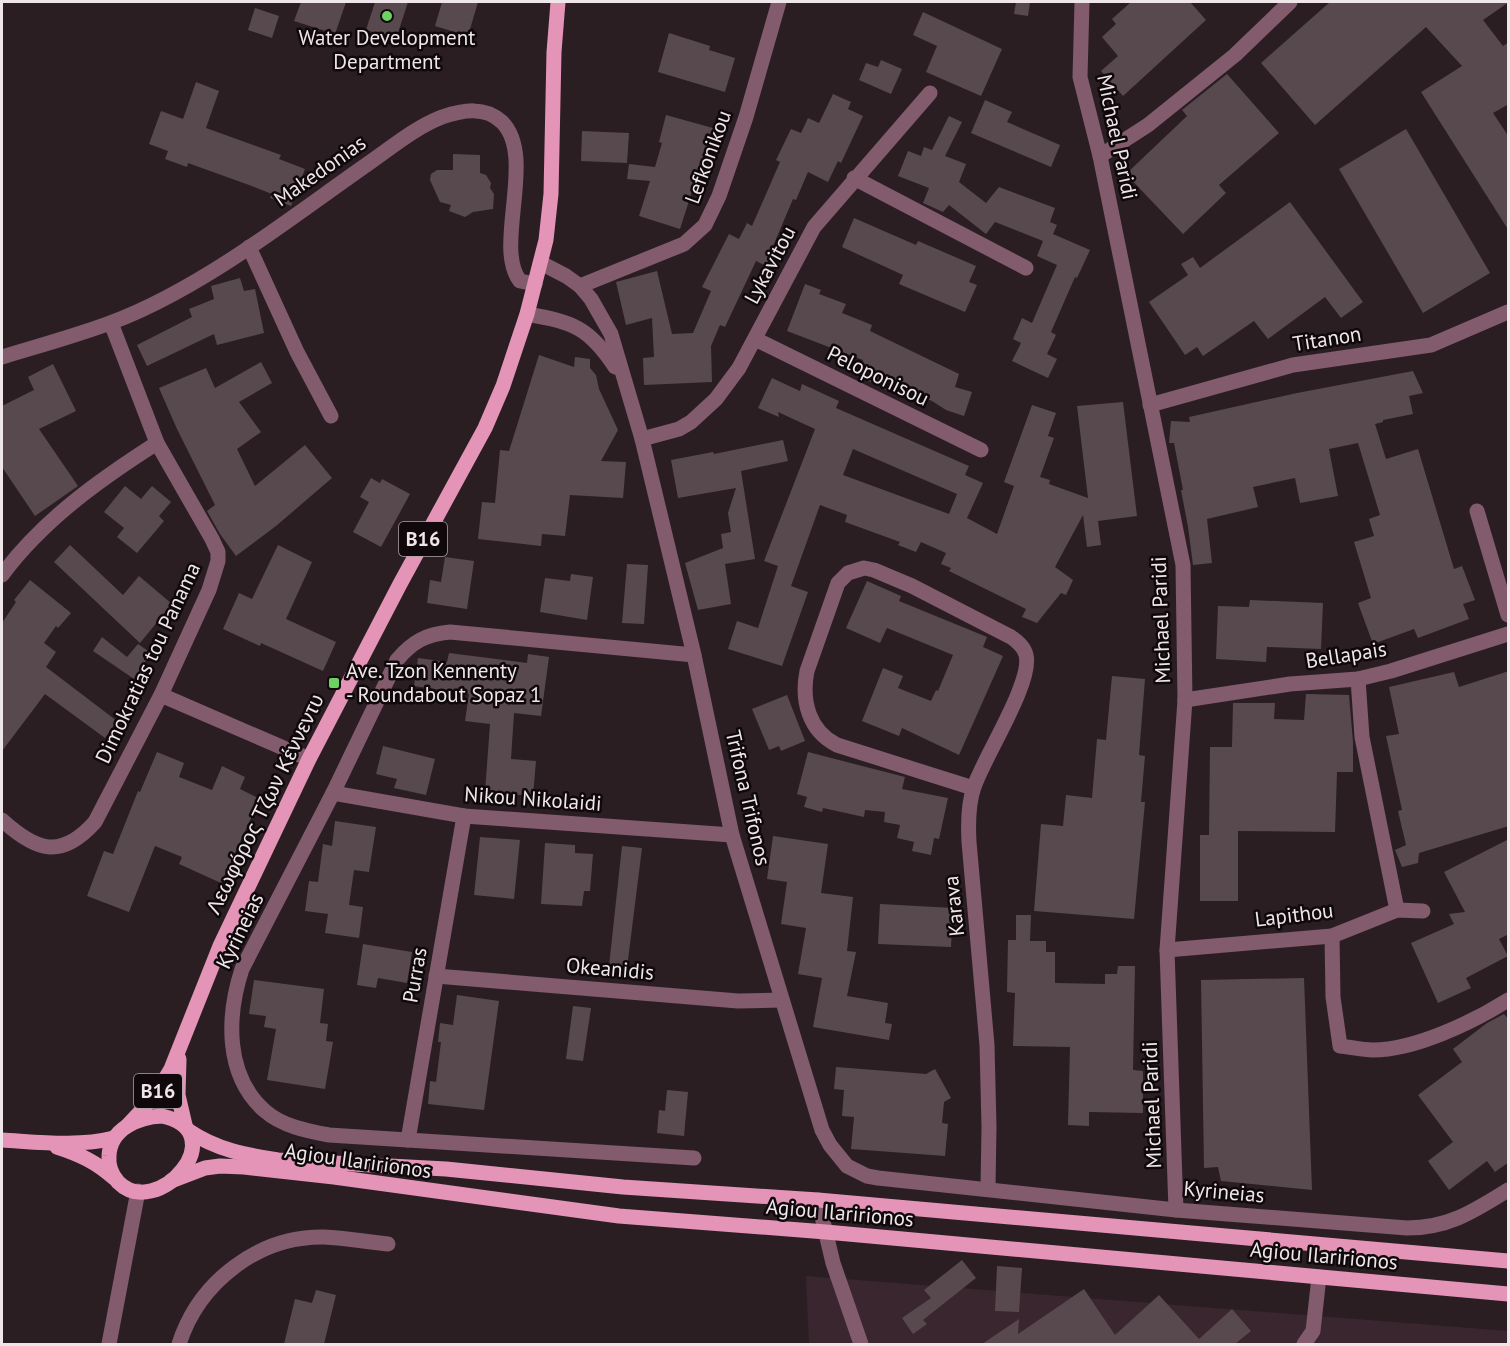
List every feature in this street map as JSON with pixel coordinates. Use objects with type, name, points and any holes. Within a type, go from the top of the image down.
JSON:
[{"type":"main road","name":"Λεωφόρος Τζων Κέννεντυ","points":[[180,1050],[220,946],[309,759],[404,575],[485,428],[506,376],[541,263],[551,194],[554,52],[558,2]]},
{"type":"main road","name":"B16","points":[[128,1126],[162,1087],[180,1050]]},
{"type":"main road","name":"B16","points":[[180,1050],[178,1095],[187,1128]]},
{"type":"main road","points":[[2,1140],[100,1142],[114,1138],[128,1126],[149,1117],[162,1116],[174,1119],[187,1128],[192,1142],[189,1160],[179,1174],[158,1188],[138,1191],[122,1185],[101,1167],[86,1158],[42,1142]]},
{"type":"main road","name":"Agiou Ilaririonos","points":[[187,1128],[205,1142],[222,1149],[278,1160],[446,1169],[623,1187],[818,1200],[1509,1261]]},
{"type":"main road","points":[[114,1138],[110,1147],[109,1162],[116,1180]]},
{"type":"main road","name":"Agiou Ilaririonos","points":[[171,1181],[205,1168],[244,1167],[618,1216],[826,1232],[1509,1294]]},
{"type":"street","name":"Lefkonikou","points":[[580,286],[684,244],[705,225],[719,196],[746,117],[779,2]]},
{"type":"street","name":"Michael Paridi","points":[[1082,2],[1080,77],[1100,156],[1183,565],[1185,700],[1167,950],[1176,1210]]},
{"type":"street","points":[[1100,156],[1148,125],[1235,55],[1290,2]]},
{"type":"street","name":"Lykavitou","points":[[642,440],[679,429],[701,415],[716,399],[739,368],[818,222],[930,93]]},
{"type":"street","name":"Makedonias","points":[[2,357],[111,323],[196,281],[249,248],[394,145],[441,118],[462,112],[485,111],[508,130],[513,142],[516,171],[512,260],[516,276],[520,281],[535,284]]},
{"type":"street","points":[[854,178],[1026,268]]},
{"type":"street","points":[[249,248],[312,384],[331,416]]},
{"type":"street","name":"Trifona Trifonos","points":[[541,263],[580,286],[591,299],[611,334],[642,440],[694,655],[732,835],[822,1130],[846,1166],[867,1176],[893,1180]]},
{"type":"street","name":"Titanon","points":[[1150,405],[1293,364],[1431,345],[1509,312]]},
{"type":"street","name":"Trifona Trifonos","points":[[527,314],[555,319],[580,329],[602,348],[624,383]]},
{"type":"street","name":"Dimokratias tou Panama","points":[[2,820],[20,837],[37,844],[55,846],[68,844],[82,836],[95,822],[161,695],[212,582],[218,561],[218,552],[212,539],[157,444],[111,323]]},
{"type":"street","name":"Peloponisou","points":[[755,339],[981,450]]},
{"type":"street","points":[[2,575],[36,534],[84,493],[157,444]]},
{"type":"street","points":[[1477,511],[1509,615]]},
{"type":"street","name":"Karava","points":[[973,788],[837,745],[820,734],[814,726],[808,712],[805,693],[807,671],[836,587],[842,578],[855,570],[864,568],[874,570],[912,586],[1011,637],[1018,642],[1026,655],[1026,677],[973,788],[968,820],[987,1044],[988,1188]]},
{"type":"street","name":"Kyrineias","points":[[694,655],[461,633],[431,634],[409,647],[397,660],[333,793],[242,969],[236,988],[231,1035],[234,1056],[246,1086],[256,1101],[265,1111],[298,1128],[328,1135],[694,1158]]},
{"type":"street","name":"Bellapais","points":[[1185,700],[1290,684],[1358,679],[1509,634]]},
{"type":"street","points":[[1358,679],[1362,737],[1397,910]]},
{"type":"street","points":[[161,695],[309,759]]},
{"type":"street","name":"Nikou Nikolaidi","points":[[333,793],[464,816],[732,835]]},
{"type":"street","name":"Purras","points":[[408,1140],[464,816]]},
{"type":"street","name":"Lapithou","points":[[1167,950],[1332,936],[1397,910],[1423,911]]},
{"type":"street","points":[[1332,936],[1333,997],[1340,1046],[1374,1050],[1422,1042],[1484,1015],[1509,1000]]},
{"type":"street","name":"Okeanidis","points":[[435,976],[748,1001],[782,1000]]},
{"type":"street","name":"Kyrineias","points":[[893,1180],[988,1188],[1176,1210],[1407,1228],[1441,1225],[1468,1214],[1509,1190]]},
{"type":"street","points":[[109,1344],[138,1191]]},
{"type":"street","points":[[818,1200],[833,1263],[861,1344]]},
{"type":"street","points":[[180,1344],[193,1312],[206,1293],[246,1257],[297,1239],[324,1237],[388,1244]]},
{"type":"street","points":[[1304,1344],[1313,1331],[1319,1277]]},
{"type":"shaded area","points":[[806,1276],[1508,1331],[1508,1344],[809,1344]]},
{"type":"building","name":"Water Development Department","points":[[301,2],[346,2],[335,34],[294,21]]},
{"type":"building","name":"Water Development Department","points":[[375,2],[408,2],[396,39],[366,30]]},
{"type":"building","name":"Water Development Department","points":[[442,2],[478,2],[468,36],[435,26]]},
{"type":"building","points":[[1016,2],[1030,2],[1028,16],[1014,14]]},
{"type":"building","points":[[1131,2],[1190,2],[1206,20],[1123,96],[1101,71],[1118,56],[1102,37],[1116,24],[1112,19]]},
{"type":"building","points":[[1330,2],[1509,2],[1483,20],[1503,46],[1509,42],[1509,104],[1493,113],[1509,137],[1509,231],[1421,92],[1462,66],[1426,27],[1315,125],[1261,63]]},
{"type":"building","points":[[255,8],[279,16],[272,38],[248,30]]},
{"type":"building","points":[[923,12],[1002,49],[981,96],[926,72],[937,46],[913,35]]},
{"type":"building","points":[[669,33],[710,46],[709,50],[735,58],[725,92],[658,72]]},
{"type":"building","points":[[881,60],[902,69],[891,94],[859,80],[866,63],[878,67]]},
{"type":"building","points":[[1227,74],[1279,133],[1219,185],[1226,193],[1183,234],[1126,174],[1187,116],[1182,110]]},
{"type":"building","points":[[196,82],[219,91],[206,128],[281,155],[279,159],[305,169],[291,206],[270,198],[272,194],[249,185],[188,163],[187,167],[165,159],[168,151],[149,144],[161,111],[183,119]]},
{"type":"building","points":[[833,94],[851,102],[848,109],[863,116],[841,163],[838,161],[828,182],[808,172],[796,200],[793,199],[771,251],[778,255],[772,269],[756,261],[725,327],[720,325],[711,346],[712,382],[644,385],[643,358],[654,357],[652,318],[626,325],[616,282],[657,271],[672,334],[693,333],[711,291],[702,287],[729,234],[739,239],[747,223],[752,226],[780,162],[776,160],[791,129],[801,133],[808,118],[819,123]]},
{"type":"building","points":[[985,100],[1012,112],[1007,122],[1060,145],[1051,167],[971,133]]},
{"type":"building","points":[[666,115],[720,130],[712,156],[704,154],[680,229],[639,216],[650,181],[627,179],[629,164],[655,167],[662,143],[659,142]]},
{"type":"building","points":[[949,116],[962,122],[945,156],[966,164],[959,182],[986,203],[999,187],[1055,208],[1050,222],[1057,225],[1053,234],[1090,250],[1077,278],[1075,277],[1051,332],[1056,335],[1047,354],[1057,359],[1048,378],[1012,361],[1021,343],[1013,339],[1022,318],[1032,323],[1057,265],[1037,256],[1043,241],[995,222],[986,234],[949,205],[943,212],[923,203],[929,188],[898,176],[908,151],[921,156],[924,147],[932,150]]},
{"type":"building","points":[[1406,129],[1490,273],[1423,313],[1339,169]]},
{"type":"building","points":[[582,131],[629,133],[627,163],[581,161]]},
{"type":"building","points":[[453,154],[480,155],[480,173],[486,175],[494,194],[493,209],[473,212],[465,217],[449,211],[451,205],[440,202],[430,180],[431,174],[437,170],[453,170]]},
{"type":"building","points":[[1290,202],[1363,302],[1341,318],[1325,297],[1268,339],[1254,321],[1203,356],[1197,347],[1185,355],[1149,302],[1188,275],[1181,264],[1193,257],[1200,268]]},
{"type":"building","points":[[854,218],[916,245],[918,241],[976,266],[969,282],[977,285],[965,312],[899,284],[903,275],[842,247]]},
{"type":"building","points":[[240,278],[244,291],[255,289],[264,333],[217,345],[214,334],[147,366],[137,345],[192,317],[189,309],[214,299],[211,286]]},
{"type":"building","points":[[805,284],[821,290],[819,294],[846,304],[842,313],[872,325],[870,331],[959,374],[955,387],[972,392],[964,416],[946,410],[903,387],[898,394],[887,391],[865,380],[868,369],[861,365],[863,360],[787,331]]},
{"type":"building","points":[[539,355],[574,367],[575,357],[590,359],[590,368],[596,375],[599,389],[618,430],[601,461],[626,462],[623,498],[570,495],[565,536],[542,534],[541,546],[478,539],[482,502],[495,503],[500,450],[509,451]]},
{"type":"building","points":[[261,362],[272,383],[239,402],[261,432],[237,449],[255,486],[305,445],[332,478],[276,526],[236,556],[207,511],[215,505],[159,388],[206,368],[215,388]]},
{"type":"building","points":[[53,364],[76,411],[39,429],[78,486],[35,516],[2,467],[2,406],[34,390],[28,377]]},
{"type":"building","points":[[1413,371],[1423,393],[1409,396],[1413,414],[1383,420],[1375,424],[1386,459],[1418,449],[1454,569],[1462,566],[1475,600],[1463,604],[1469,619],[1418,638],[1414,629],[1373,644],[1358,603],[1371,598],[1354,542],[1374,536],[1369,519],[1380,515],[1358,443],[1329,449],[1338,496],[1300,503],[1295,478],[1253,487],[1258,507],[1207,519],[1212,563],[1193,565],[1174,443],[1169,443],[1171,421],[1190,422],[1189,417]]},
{"type":"building","points":[[772,378],[800,391],[802,384],[839,401],[836,408],[969,466],[965,475],[983,483],[967,518],[997,534],[1014,486],[1004,482],[1032,405],[1056,413],[1048,436],[1054,438],[1040,477],[1050,480],[1049,484],[1088,498],[1077,406],[1123,402],[1137,516],[1098,521],[1101,545],[1087,547],[1083,515],[1055,567],[1073,580],[1066,595],[1061,593],[1037,623],[1022,617],[1026,609],[949,571],[951,568],[941,564],[946,553],[921,542],[916,552],[898,545],[900,542],[845,522],[847,515],[820,505],[791,586],[808,592],[782,666],[728,649],[737,621],[758,628],[778,566],[764,561],[815,429],[778,412],[779,417],[758,408]],"holes":[[[853,449],[957,494],[949,514],[843,475]]]},
{"type":"building","points":[[783,440],[788,461],[741,471],[755,559],[725,564],[731,604],[698,610],[685,563],[723,548],[721,534],[731,532],[728,513],[736,488],[678,498],[671,460]]},
{"type":"building","points":[[371,478],[380,483],[382,479],[410,494],[381,547],[353,532],[369,502],[360,497]]},
{"type":"building","points":[[125,486],[141,499],[152,486],[171,502],[159,516],[164,521],[137,553],[117,537],[124,528],[104,512]]},
{"type":"building","points":[[70,545],[123,595],[139,576],[172,604],[140,643],[54,562]]},
{"type":"building","points":[[278,545],[312,562],[286,619],[336,642],[323,671],[261,643],[260,646],[223,629],[239,593],[252,599]]},
{"type":"building","points":[[445,557],[474,561],[467,609],[427,603],[430,580],[441,582]]},
{"type":"building","points":[[627,564],[648,565],[644,624],[622,623]]},
{"type":"building","points":[[571,574],[593,577],[587,620],[540,612],[545,578],[570,581]]},
{"type":"building","points":[[30,580],[71,613],[58,628],[56,626],[44,643],[56,652],[46,667],[117,721],[105,738],[45,694],[2,751],[2,623],[16,602],[14,600]]},
{"type":"building","points":[[867,581],[901,596],[899,601],[987,637],[983,647],[1003,656],[959,755],[902,728],[899,736],[862,721],[883,668],[903,676],[898,688],[931,701],[936,690],[938,691],[953,655],[887,628],[880,643],[846,628]]},
{"type":"building","points":[[1250,600],[1323,603],[1321,649],[1267,647],[1266,662],[1216,659],[1218,606],[1249,607]]},
{"type":"building","points":[[102,637],[127,657],[138,644],[151,653],[134,679],[93,651]]},
{"type":"building","points":[[449,653],[527,663],[528,654],[549,657],[541,716],[514,713],[511,759],[536,761],[533,796],[485,792],[490,724],[465,721],[469,694],[414,686],[418,658],[447,662]]},
{"type":"building","points":[[1509,671],[1509,826],[1419,853],[1418,863],[1402,867],[1395,850],[1406,845],[1398,811],[1402,810],[1386,736],[1399,734],[1389,687],[1454,672],[1459,687]]},
{"type":"building","points":[[1112,676],[1145,679],[1139,755],[1145,756],[1141,802],[1145,802],[1134,919],[1034,911],[1041,824],[1063,826],[1066,795],[1092,798],[1097,739],[1106,740]]},
{"type":"building","points":[[1306,694],[1349,695],[1353,772],[1337,772],[1335,832],[1238,831],[1238,901],[1200,901],[1200,835],[1209,835],[1210,747],[1232,747],[1233,703],[1275,703],[1274,719],[1304,720]]},
{"type":"building","points":[[787,695],[805,741],[781,751],[779,746],[769,750],[752,709]]},
{"type":"building","points":[[383,746],[435,759],[426,795],[394,788],[397,779],[376,774]]},
{"type":"building","points":[[157,752],[184,763],[179,777],[212,790],[222,766],[245,777],[240,789],[260,799],[221,883],[179,864],[182,857],[155,846],[129,912],[87,896],[104,851],[113,854],[138,791],[140,792]]},
{"type":"building","points":[[808,752],[905,777],[902,789],[948,798],[939,839],[934,838],[931,855],[912,851],[914,842],[897,838],[900,825],[884,822],[885,812],[865,810],[864,817],[823,808],[822,812],[804,807],[807,797],[797,794]]},
{"type":"building","points":[[335,821],[376,827],[369,872],[354,870],[349,905],[363,907],[359,938],[325,933],[328,914],[305,911],[309,881],[318,882],[323,844],[332,846]]},
{"type":"building","points":[[773,836],[828,844],[821,893],[853,897],[847,951],[856,952],[847,996],[888,1003],[885,1023],[892,1024],[889,1040],[813,1027],[822,978],[798,974],[806,928],[781,924],[787,882],[767,879]]},
{"type":"building","points":[[480,837],[520,840],[514,899],[474,895]]},
{"type":"building","points":[[1509,839],[1509,934],[1499,939],[1508,956],[1466,978],[1471,988],[1438,1003],[1411,943],[1454,924],[1449,914],[1465,912],[1444,872]]},
{"type":"building","points":[[545,843],[575,845],[575,853],[593,854],[590,891],[584,891],[582,906],[541,904]]},
{"type":"building","points":[[622,846],[642,848],[627,968],[609,966]]},
{"type":"building","points":[[880,904],[953,908],[951,947],[878,944]]},
{"type":"building","points":[[1016,915],[1031,915],[1030,941],[1046,941],[1046,952],[1055,952],[1055,983],[1105,984],[1105,974],[1117,974],[1118,966],[1135,966],[1133,1070],[1143,1071],[1143,1113],[1089,1112],[1089,1126],[1068,1125],[1070,1047],[1013,1046],[1015,993],[1007,992],[1008,940],[1016,940]]},
{"type":"building","points":[[363,944],[412,952],[407,983],[378,978],[376,988],[357,985]]},
{"type":"building","points":[[1304,978],[1312,1190],[1221,1181],[1218,1167],[1204,1168],[1201,980]]},
{"type":"building","points":[[254,980],[324,989],[320,1023],[328,1024],[326,1041],[333,1042],[325,1089],[267,1080],[276,1029],[264,1027],[266,1016],[249,1014]]},
{"type":"building","points":[[457,995],[499,1001],[484,1110],[428,1104],[430,1081],[436,1082],[441,1042],[438,1042],[440,1023],[453,1025]]},
{"type":"building","points":[[573,1006],[591,1008],[583,1061],[566,1059]]},
{"type":"building","points":[[1504,1014],[1509,1020],[1509,1162],[1495,1172],[1487,1161],[1449,1190],[1428,1161],[1453,1142],[1418,1095],[1462,1062],[1453,1049],[1487,1023]]},
{"type":"building","points":[[836,1067],[926,1074],[935,1069],[951,1098],[944,1102],[942,1123],[948,1124],[945,1156],[851,1149],[854,1117],[842,1116],[844,1090],[834,1089]]},
{"type":"building","points":[[667,1090],[688,1092],[684,1136],[657,1133],[659,1110],[665,1111]]},
{"type":"building","points":[[962,1260],[976,1278],[923,1320],[927,1324],[913,1334],[902,1318],[931,1298],[924,1290]]},
{"type":"building","points":[[997,1266],[1022,1268],[1019,1312],[995,1311]]},
{"type":"building","points":[[1084,1289],[1115,1335],[1159,1295],[1199,1339],[1232,1309],[1251,1331],[1235,1344],[982,1344],[1019,1319],[1018,1334]]},
{"type":"building","points":[[316,1290],[336,1295],[324,1344],[284,1344],[295,1299],[312,1303]]},
{"type":"place","name":"Water Development Department","points":[[387,16]]},
{"type":"place","name":"Ave. Tzon Kennenty - Roundabout Sopaz 1","points":[[334,683]]}]
